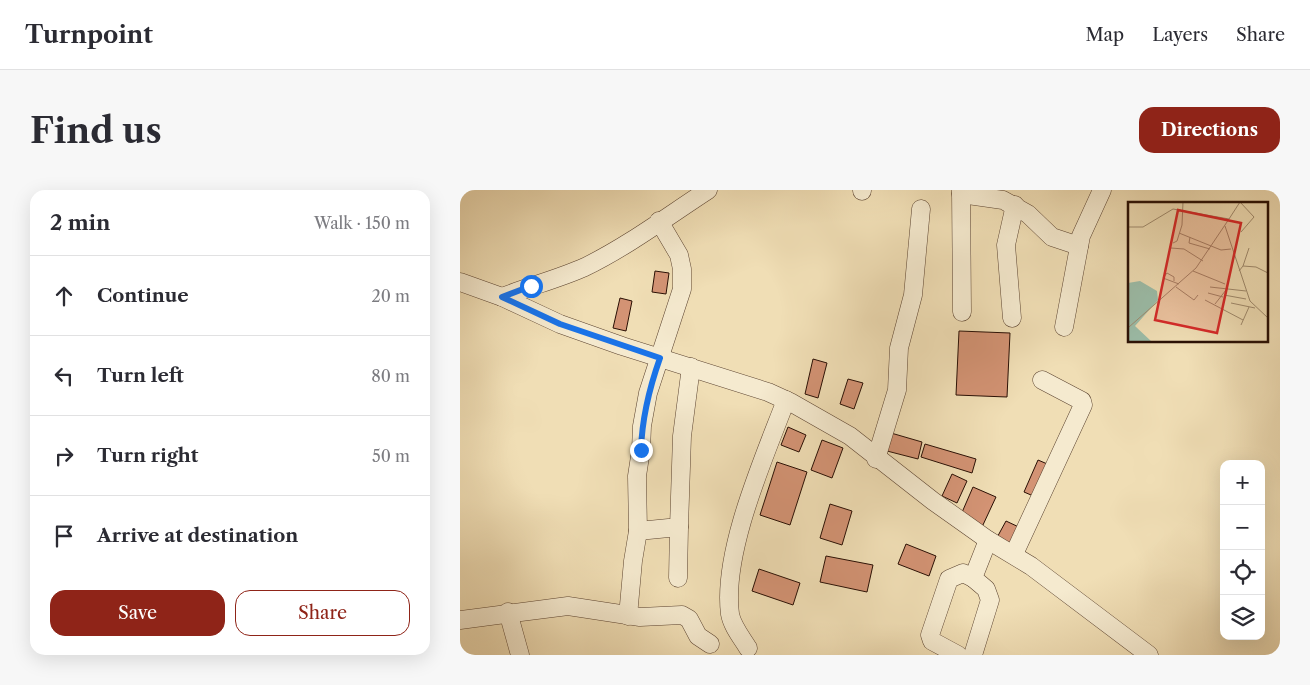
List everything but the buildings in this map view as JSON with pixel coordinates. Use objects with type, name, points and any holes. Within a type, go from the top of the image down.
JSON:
[{"type":"street","points":[[502,297],[560,278],[586,266],[708,190]]},
{"type":"street","points":[[1064,327],[1072,296],[1079,246],[1102,190]]},
{"type":"street","points":[[962,312],[961,192],[1007,198],[1028,214],[1052,237],[1079,246]]},
{"type":"street","points":[[1007,198],[1006,245],[1012,318]]},
{"type":"street","points":[[876,458],[897,390],[900,348],[913,295],[921,209]]},
{"type":"street","points":[[628,616],[632,561],[638,531],[637,476],[642,426],[648,393],[682,289],[682,270],[679,255],[659,221]]},
{"type":"street","points":[[460,282],[502,297],[560,324],[786,400],[850,436],[876,458],[988,540],[1014,554],[1149,655]]},
{"type":"street","points":[[678,578],[682,436],[692,367]]},
{"type":"street","points":[[1014,554],[1083,405],[1082,400],[1042,380]]},
{"type":"street","points":[[748,648],[730,617],[729,595],[734,557],[760,464],[786,400]]},
{"type":"street","points":[[638,531],[679,527]]},
{"type":"street","points":[[973,578],[988,540]]},
{"type":"street","points":[[958,655],[932,641],[930,635],[950,579],[963,573],[973,578],[986,589],[990,600],[973,655]]},
{"type":"street","points":[[460,620],[508,612],[568,606],[628,616],[686,616],[698,636],[710,644]]},
{"type":"street","points":[[508,612],[520,655]]},
{"type":"route","points":[[531,286],[502,297],[560,324],[660,358],[648,393],[642,426],[641,450]]}]
